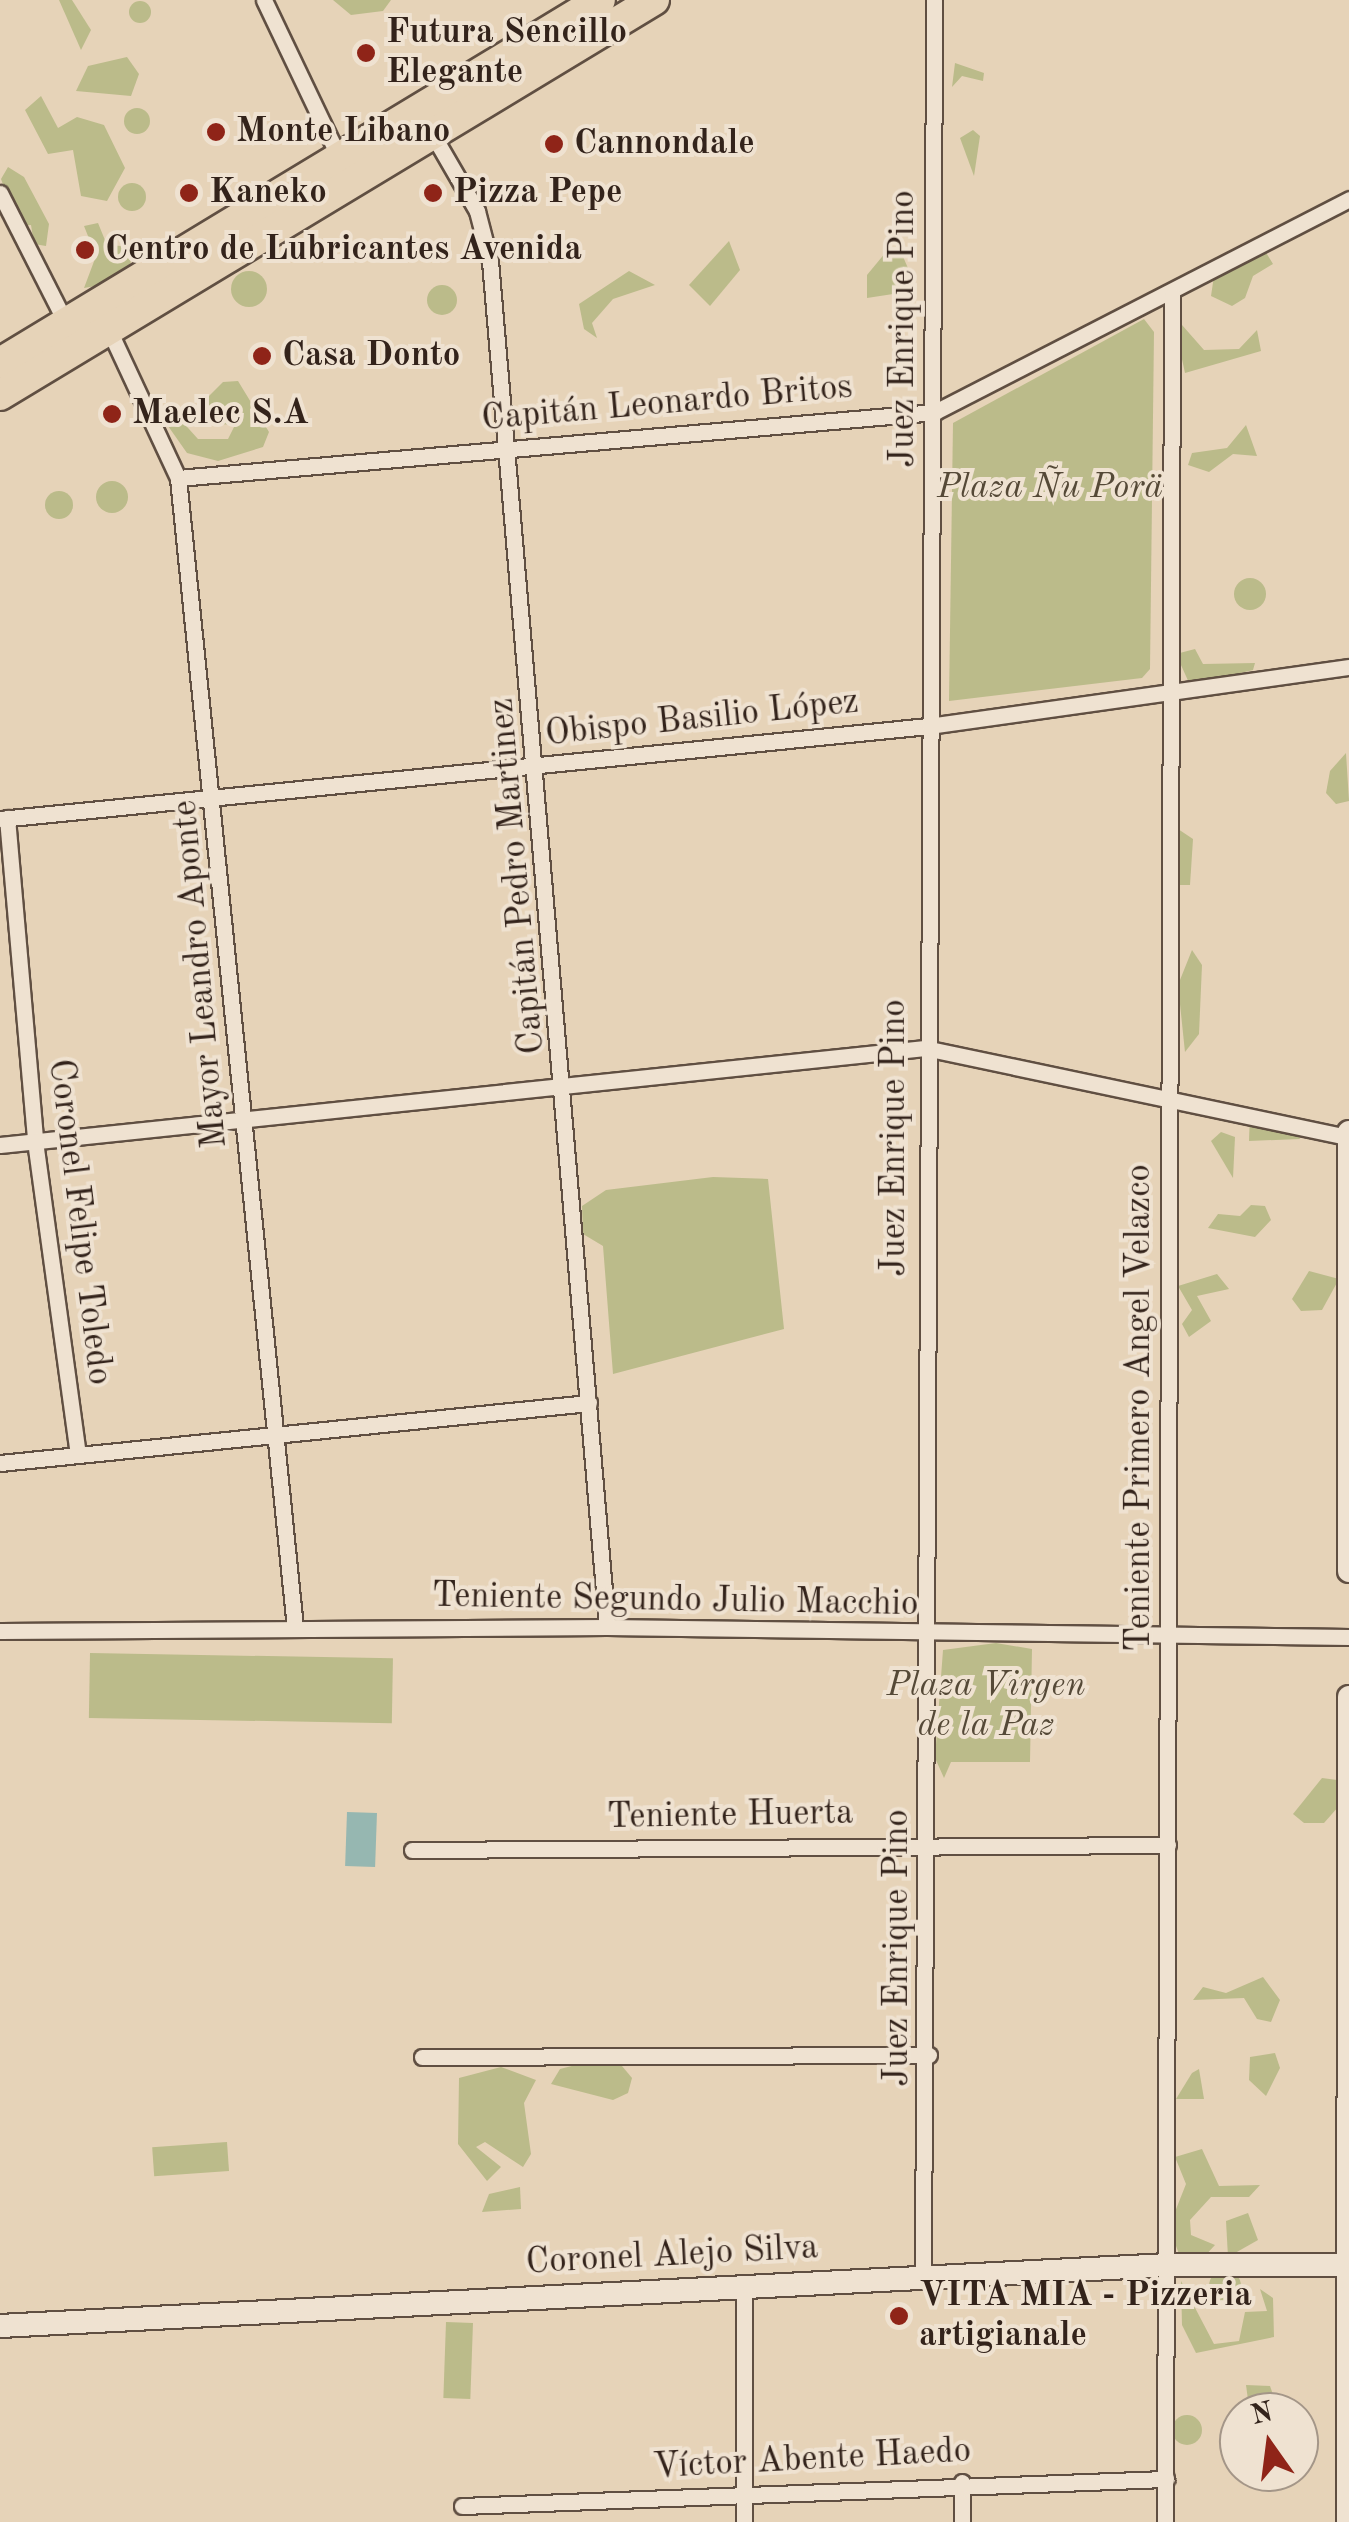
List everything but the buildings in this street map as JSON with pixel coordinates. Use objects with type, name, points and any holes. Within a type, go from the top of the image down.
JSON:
[{"type":"highway","points":[[0,364],[600,0]]},
{"type":"highway","points":[[0,395],[654,0]]},
{"type":"main road","points":[[1349,1135],[1349,1570]]},
{"type":"main road","points":[[1348,2522],[1349,1698]]},
{"type":"main road","name":"Coronel Alejo Silva","points":[[0,2326],[1168,2265],[1347,2265]]},
{"type":"street","points":[[264,0],[339,157]]},
{"type":"street","name":"Juez Enrique Pino","points":[[924,2277],[929,2055],[929,1843],[923,1633],[925,1048],[934,412],[934,0]]},
{"type":"street","name":"Capitán Pedro Martinez","points":[[433,134],[484,231],[508,446],[567,1084],[607,1626]]},
{"type":"street","points":[[0,193],[66,323]]},
{"type":"street","name":"Capitán Leonardo Britos","points":[[178,478],[508,446],[934,412],[1172,295],[1349,198]]},
{"type":"street","name":"Teniente Primero Angel Velazco","points":[[1166,2522],[1170,1105],[1166,695],[1172,295]]},
{"type":"street","name":"Mayor Leandro Aponte","points":[[109,330],[178,478],[217,798],[242,1118],[295,1628]]},
{"type":"street","name":"Obispo Basilio López","points":[[4,818],[929,726],[1349,668]]},
{"type":"street","name":"Coronel Felipe Toledo","points":[[4,818],[35,1141],[78,1453]]},
{"type":"street","points":[[0,1145],[925,1048],[1170,1105],[1349,1135]]},
{"type":"street","points":[[0,1463],[589,1402]]},
{"type":"street","name":"Teniente Segundo Julio Macchio","points":[[0,1631],[607,1626],[1349,1638]]},
{"type":"street","name":"Teniente Huerta","points":[[412,1850],[1168,1844]]},
{"type":"street","points":[[422,2057],[929,2055]]},
{"type":"street","points":[[744,2288],[744,2522]]},
{"type":"street","name":"Víctor Abente Haedo","points":[[462,2506],[962,2482],[1166,2479]]},
{"type":"street","points":[[962,2482],[962,2522]]},
{"type":"green space","points":[[59,0],[72,0],[91,30],[81,50]]},
{"type":"green space","points":[[333,0],[391,0],[383,11],[351,15]]},
{"type":"green space","points":[[136,1],[144,1],[151,12],[144,23],[136,23],[129,16],[129,8]]},
{"type":"green space","points":[[127,57],[139,74],[131,96],[76,91],[88,66]]},
{"type":"green space","points":[[955,63],[984,73],[983,81],[962,76],[952,87]]},
{"type":"green space","points":[[41,96],[58,128],[77,117],[104,125],[125,168],[107,201],[81,196],[73,150],[48,154],[25,110]]},
{"type":"green space","points":[[137,108],[146,112],[150,121],[146,130],[137,134],[128,130],[124,121],[128,112]]},
{"type":"green space","points":[[973,130],[980,136],[974,176],[960,138]]},
{"type":"green space","points":[[8,167],[24,177],[49,224],[46,246],[34,244],[31,225],[18,226],[1,179]]},
{"type":"green space","points":[[132,183],[142,187],[146,197],[142,207],[132,211],[122,207],[118,197],[122,187]]},
{"type":"green space","points":[[98,223],[107,245],[121,246],[131,262],[119,282],[84,288],[96,256],[84,226]]},
{"type":"green space","points":[[729,241],[740,270],[710,306],[689,285]]},
{"type":"green space","points":[[1262,246],[1273,264],[1253,276],[1245,298],[1232,306],[1211,296],[1215,269]]},
{"type":"green space","points":[[886,252],[901,252],[911,275],[893,294],[867,298],[867,275]]},
{"type":"green space","points":[[249,271],[262,276],[267,289],[262,302],[249,307],[236,302],[231,289],[236,276]]},
{"type":"green space","points":[[629,271],[655,285],[613,299],[592,323],[597,338],[584,329],[579,304]]},
{"type":"green space","points":[[442,285],[453,289],[457,300],[453,311],[442,315],[431,311],[427,300],[431,289]]},
{"type":"green space","name":"Plaza Ñu Porä","points":[[1144,319],[1154,332],[1150,669],[1142,678],[949,701],[953,423]]},
{"type":"green space","points":[[1182,325],[1204,350],[1239,349],[1257,330],[1261,351],[1185,373],[1175,327]]},
{"type":"green space","points":[[238,381],[269,432],[263,447],[218,461],[187,453],[161,416],[169,407],[198,439],[228,439],[235,425],[204,423],[193,412],[223,382]]},
{"type":"green space","points":[[1246,425],[1257,456],[1233,454],[1209,472],[1188,465],[1192,453],[1227,448]]},
{"type":"green space","points":[[112,481],[123,486],[128,497],[123,508],[112,513],[101,508],[96,497],[101,486]]},
{"type":"green space","points":[[59,491],[69,495],[73,505],[69,515],[59,519],[49,515],[45,505],[49,495]]},
{"type":"green space","points":[[1250,578],[1261,583],[1266,594],[1261,605],[1250,610],[1239,605],[1234,594],[1239,583]]},
{"type":"green space","points":[[1195,649],[1203,664],[1255,663],[1253,670],[1190,685],[1176,654]]},
{"type":"green space","points":[[1346,753],[1349,801],[1336,804],[1326,793],[1330,771]]},
{"type":"green space","points":[[1175,827],[1193,839],[1190,885],[1175,885]]},
{"type":"green space","points":[[1192,950],[1202,965],[1199,1034],[1185,1052],[1178,985]]},
{"type":"green space","points":[[1266,1111],[1294,1125],[1300,1139],[1249,1141],[1250,1112]]},
{"type":"green space","points":[[1221,1132],[1235,1137],[1233,1178],[1211,1141]]},
{"type":"green space","points":[[713,1177],[768,1179],[784,1329],[613,1374],[603,1246],[583,1234],[582,1206],[606,1190]]},
{"type":"green space","points":[[1251,1205],[1265,1206],[1271,1220],[1255,1237],[1208,1228],[1218,1214],[1240,1216]]},
{"type":"green space","points":[[1309,1271],[1339,1279],[1322,1310],[1301,1311],[1292,1299]]},
{"type":"green space","points":[[1217,1274],[1229,1289],[1197,1296],[1211,1321],[1189,1337],[1182,1324],[1192,1310],[1178,1286]]},
{"type":"green space","name":"Plaza Virgen de la Paz","points":[[996,1643],[1032,1649],[1030,1762],[951,1762],[944,1778],[935,1758],[943,1650]]},
{"type":"green space","points":[[90,1653],[393,1658],[392,1723],[89,1718]]},
{"type":"green space","points":[[1322,1778],[1337,1780],[1339,1806],[1324,1823],[1304,1823],[1293,1814]]},
{"type":"green space","points":[[1263,1977],[1280,2000],[1271,2022],[1257,2019],[1244,1998],[1193,2000],[1203,1987],[1226,1993]]},
{"type":"green space","points":[[1275,2053],[1280,2068],[1266,2096],[1249,2080],[1250,2057]]},
{"type":"green space","points":[[595,2060],[617,2060],[632,2078],[628,2093],[613,2100],[551,2084],[560,2069]]},
{"type":"green space","points":[[501,2067],[536,2080],[524,2103],[531,2154],[523,2167],[485,2142],[476,2147],[501,2167],[487,2181],[458,2144],[459,2078]]},
{"type":"green space","points":[[1199,2069],[1204,2099],[1176,2099],[1192,2073]]},
{"type":"green space","points":[[227,2142],[229,2171],[154,2176],[152,2147]]},
{"type":"green space","points":[[1202,2149],[1219,2186],[1260,2185],[1249,2197],[1211,2197],[1190,2220],[1191,2235],[1215,2245],[1202,2259],[1179,2254],[1169,2227],[1186,2184],[1175,2157]]},
{"type":"green space","points":[[520,2187],[521,2209],[482,2212],[489,2194]]},
{"type":"green space","points":[[1248,2213],[1258,2240],[1228,2257],[1226,2221]]},
{"type":"green space","points":[[1225,2270],[1237,2274],[1241,2286],[1237,2298],[1225,2302],[1213,2298],[1209,2286],[1213,2274]]},
{"type":"green space","points":[[1181,2281],[1214,2344],[1239,2341],[1245,2312],[1267,2311],[1260,2289],[1273,2298],[1274,2337],[1196,2353],[1182,2325]]},
{"type":"green space","points":[[446,2322],[473,2323],[470,2399],[443,2398]]},
{"type":"green space","points":[[1246,2385],[1270,2386],[1272,2392],[1247,2392]]},
{"type":"green space","points":[[1187,2415],[1198,2419],[1202,2430],[1198,2441],[1187,2445],[1176,2441],[1172,2430],[1176,2419]]},
{"type":"water","points":[[347,1812],[377,1813],[375,1867],[345,1866]]},
{"type":"place","name":"Futura Sencillo Elegante","points":[[366,53]]},
{"type":"place","name":"Monte Libano","points":[[216,132]]},
{"type":"place","name":"Cannondale","points":[[554,144]]},
{"type":"place","name":"Kaneko","points":[[189,193]]},
{"type":"place","name":"Pizza Pepe","points":[[433,193]]},
{"type":"place","name":"Centro de Lubricantes Avenida","points":[[85,250]]},
{"type":"place","name":"Casa Donto","points":[[262,356]]},
{"type":"place","name":"Maelec S.A","points":[[112,414]]},
{"type":"place","name":"VITA MIA - Pizzeria artigianale","points":[[899,2316]]}]
